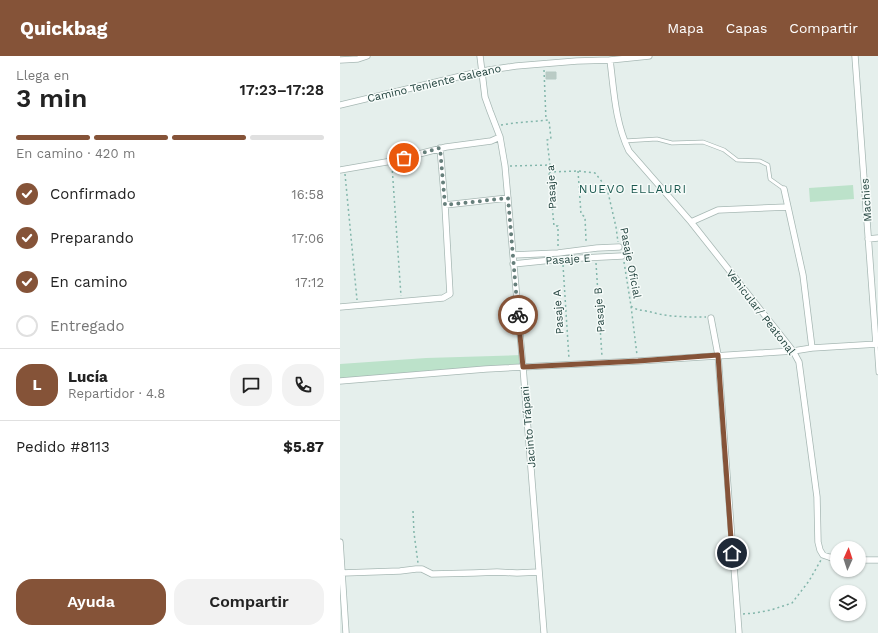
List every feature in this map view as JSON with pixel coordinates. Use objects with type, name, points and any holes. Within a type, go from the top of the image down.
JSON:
[{"type":"street","points":[[340,60],[358,59],[367,56]]},
{"type":"street","name":"Jacinto Trápani","points":[[480,56],[485,97],[500,137],[505,166],[523,367],[544,633]]},
{"type":"street","name":"Camino Teniente Galeano","points":[[340,105],[482,72],[516,66],[577,59],[649,56]]},
{"type":"street","name":"Machies","points":[[855,56],[877,344]]},
{"type":"street","name":"Vehicular/ Peatonal","points":[[610,58],[617,116],[624,141],[629,151],[691,222],[793,351],[799,362],[817,497],[818,542],[820,550],[823,554]]},
{"type":"street","points":[[342,169],[392,161],[440,148],[491,142],[500,137]]},
{"type":"street","points":[[340,307],[443,298],[450,294],[440,148]]},
{"type":"street","name":"Vehicular/ Peatonal","points":[[784,189],[803,274],[812,348]]},
{"type":"street","points":[[445,205],[508,198]]},
{"type":"street","points":[[691,222],[718,210],[788,207]]},
{"type":"street","points":[[868,239],[878,238]]},
{"type":"street","name":"Pasaje E","points":[[513,255],[558,253],[619,247]]},
{"type":"street","points":[[595,257],[597,248]]},
{"type":"street","points":[[558,253],[562,259]]},
{"type":"street","name":"Pasaje E","points":[[513,264],[562,259],[622,256]]},
{"type":"street","points":[[711,318],[718,355],[738,633]]},
{"type":"street","points":[[340,381],[479,369],[638,361],[877,344]]},
{"type":"street","points":[[340,542],[346,633]]},
{"type":"street","points":[[823,554],[830,557]]},
{"type":"street","points":[[866,560],[878,560]]},
{"type":"street","points":[[342,573],[419,569],[432,574],[539,572]]},
{"type":"lane","points":[[624,141],[657,139],[672,143],[703,142],[724,150],[737,160],[760,161],[768,165],[770,179],[784,189]]},
{"type":"lane","points":[[877,344],[878,374]]},
{"type":"path","name":"Pasaje a","points":[[544,64],[547,120],[551,139],[547,140],[550,165],[549,172],[554,226],[558,226],[558,253]]},
{"type":"path","points":[[496,126],[547,120]]},
{"type":"path","points":[[392,161],[401,302]]},
{"type":"path","points":[[505,166],[550,165]]},
{"type":"path","points":[[342,169],[358,306]]},
{"type":"path","points":[[549,172],[578,171],[581,214],[585,217],[586,240],[584,250]]},
{"type":"path","name":"Pasaje Oficial","points":[[578,171],[595,173],[607,188],[619,247]]},
{"type":"path","name":"Pasaje Oficial","points":[[622,256],[631,306],[638,361]]},
{"type":"path","name":"Pasaje B","points":[[595,257],[603,363]]},
{"type":"path","name":"Pasaje A","points":[[562,259],[569,365]]},
{"type":"path","points":[[631,306],[640,311],[647,311],[651,313],[711,318]]},
{"type":"path","points":[[413,511],[414,533],[419,569]]},
{"type":"path","points":[[736,614],[771,610],[792,603],[810,581],[823,554]]},
{"type":"green space","points":[[853,185],[854,199],[810,202],[809,188]]},
{"type":"green space","points":[[522,355],[523,367],[340,381],[340,364],[426,358]]},
{"type":"building","points":[[546,72],[556,72],[556,79],[546,79]]},
{"type":"way so far","points":[[404,158],[440,148],[445,205],[508,198],[518,315]]},
{"type":"district","name":"NUEVO ELLAURI","points":[[633,189]]},
{"type":"route","points":[[518,315],[523,367],[718,355],[732,553]]}]
